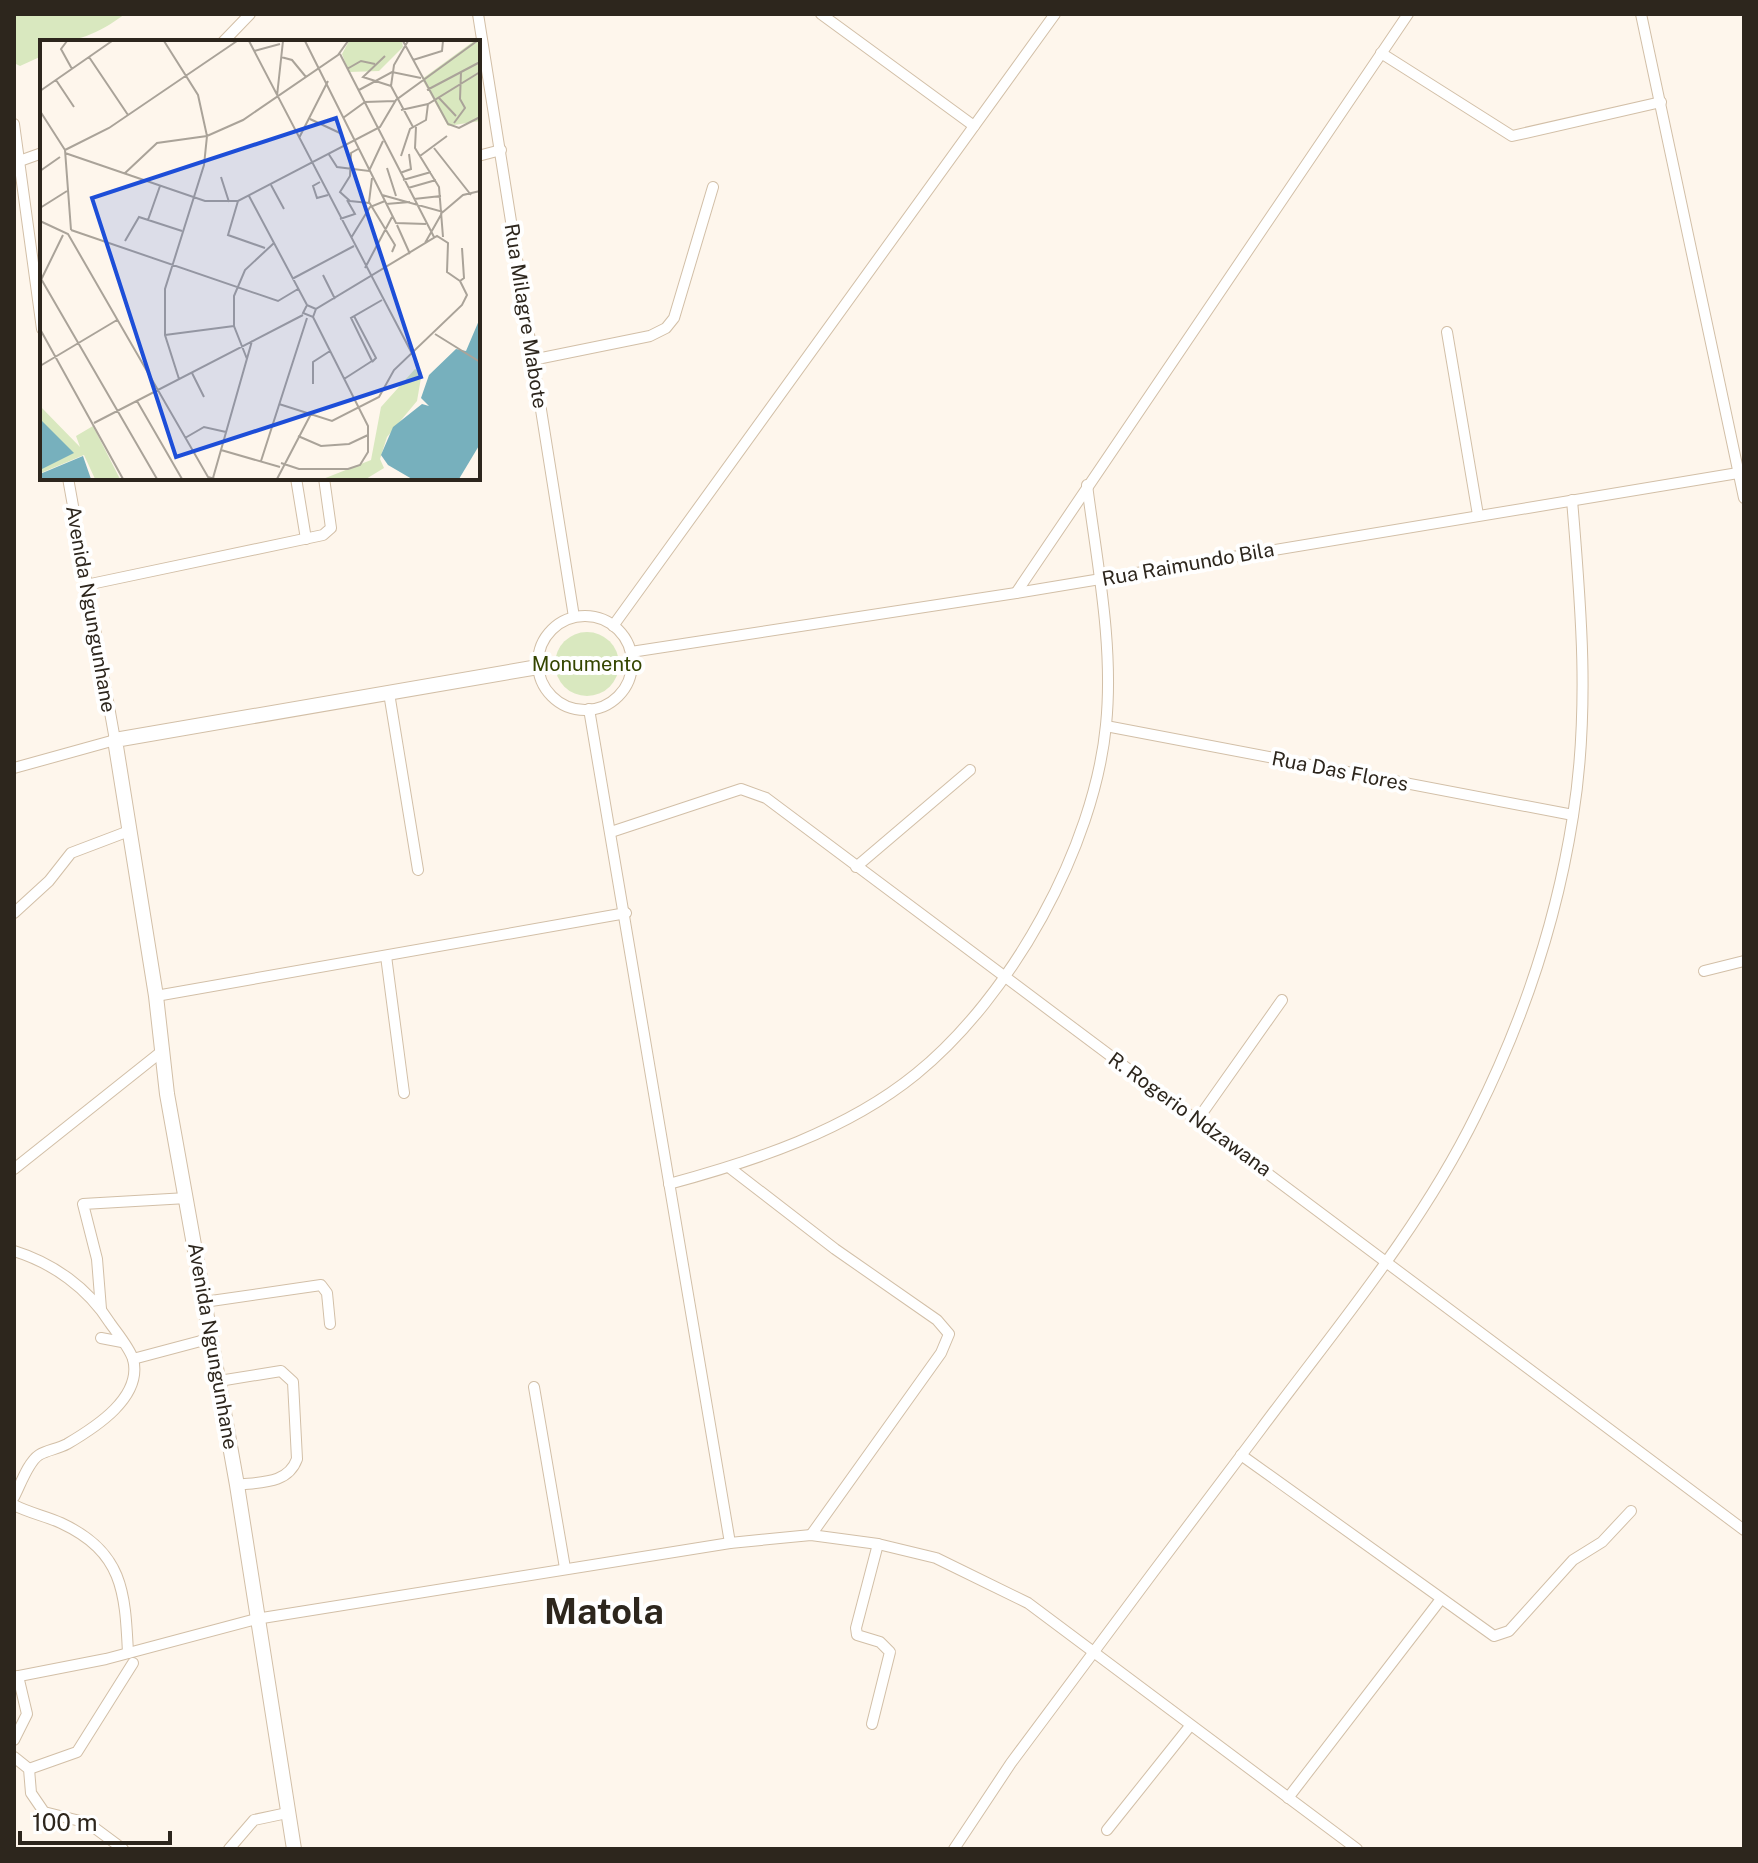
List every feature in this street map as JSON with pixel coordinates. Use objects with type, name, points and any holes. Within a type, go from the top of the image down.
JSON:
[{"type":"street","points":[[225,40],[250,14]]},
{"type":"street","name":"Rua Milagre Mabote","points":[[478,14],[574,617]]},
{"type":"street","points":[[821,14],[974,126]]},
{"type":"street","points":[[613,626],[1055,14]]},
{"type":"street","points":[[1016,593],[1408,14]]},
{"type":"street","points":[[1641,14],[1742,472],[1744,498]]},
{"type":"street","points":[[1381,53],[1512,136],[1661,102]]},
{"type":"street","points":[[14,124],[16,162],[40,316]]},
{"type":"street","points":[[480,155],[501,150]]},
{"type":"street","points":[[16,162],[40,154]]},
{"type":"street","points":[[532,360],[650,336],[666,328],[674,318],[713,187]]},
{"type":"street","points":[[1447,332],[1478,515]]},
{"type":"street","name":"Rua Raimundo Bila","points":[[631,652],[1016,593],[1742,472]]},
{"type":"street","name":"Avenida Ngungunhane","points":[[68,480],[115,740],[156,996],[167,1094],[237,1485],[294,1849]]},
{"type":"street","points":[[296,480],[306,539]]},
{"type":"street","points":[[86,585],[330,532],[324,480]]},
{"type":"street","points":[[669,1184],[730,1168],[811,1136],[889,1092],[928,1062],[1005,978],[1063,876],[1088,801],[1106,726],[1106,647],[1087,485]]},
{"type":"street","points":[[954,1849],[1011,1763],[1094,1650],[1387,1261],[1456,1151],[1504,1054],[1544,945],[1573,815],[1584,714],[1584,669],[1572,500]]},
{"type":"street","points":[[588,616],[613,626],[631,652],[632,666],[623,690],[602,707],[575,708],[557,700],[544,686],[538,667],[543,641],[551,630],[574,617],[588,616]]},
{"type":"street","points":[[14,768],[115,740],[538,667]]},
{"type":"street","points":[[389,693],[418,870]]},
{"type":"street","points":[[589,709],[626,913],[730,1543]]},
{"type":"street","name":"Rua Das Flores","points":[[1106,726],[1573,815]]},
{"type":"street","points":[[856,867],[970,770]]},
{"type":"street","name":"R. Rogerio Ndzawana","points":[[611,832],[741,789],[751,790],[766,798],[1744,1530]]},
{"type":"street","points":[[14,913],[49,881],[71,853],[129,831]]},
{"type":"street","points":[[156,996],[626,913]]},
{"type":"street","points":[[386,956],[404,1093]]},
{"type":"street","points":[[1704,971],[1744,961]]},
{"type":"street","points":[[1198,1119],[1282,1000]]},
{"type":"street","points":[[14,1169],[161,1052]]},
{"type":"street","points":[[730,1168],[835,1249],[937,1320],[949,1334],[941,1353],[811,1535]]},
{"type":"street","points":[[101,1309],[97,1259],[83,1204],[187,1198]]},
{"type":"street","points":[[14,1251],[58,1271],[101,1309],[133,1359],[133,1376],[127,1399],[68,1444],[39,1455],[14,1497]]},
{"type":"street","points":[[204,1302],[321,1285],[327,1293],[330,1324]]},
{"type":"street","points":[[101,1338],[122,1342]]},
{"type":"street","points":[[133,1359],[212,1338]]},
{"type":"street","points":[[219,1381],[281,1371],[293,1382],[297,1459],[294,1468],[280,1479],[237,1485]]},
{"type":"street","points":[[534,1387],[565,1568]]},
{"type":"street","points":[[1241,1455],[1494,1636],[1509,1631],[1573,1560],[1602,1542],[1631,1511]]},
{"type":"street","points":[[14,1505],[83,1534],[107,1555],[123,1590],[130,1658],[77,1752],[29,1769]]},
{"type":"street","points":[[14,1740],[27,1714],[16,1676],[130,1658],[256,1619],[730,1543],[811,1535],[878,1544],[936,1558],[977,1575],[1028,1603],[1357,1849]]},
{"type":"street","points":[[872,1724],[890,1652],[880,1642],[857,1635],[856,1628],[878,1544]]},
{"type":"street","points":[[1288,1798],[1441,1599]]},
{"type":"street","points":[[1107,1830],[1190,1726]]},
{"type":"street","points":[[14,1757],[29,1769],[31,1793],[44,1812],[88,1823],[123,1849]]},
{"type":"street","points":[[229,1849],[254,1820],[287,1813]]},
{"type":"green space","points":[[14,14],[125,14],[86,36],[70,40],[40,40],[40,57],[20,66],[14,63]]},
{"type":"green space","name":"Monumento","points":[[587,632],[605,638],[613,646],[619,664],[613,682],[605,690],[587,696],[569,690],[561,682],[555,664],[561,646],[569,638]]},
{"type":"district","name":"Matola","points":[[604,1611]]}]
